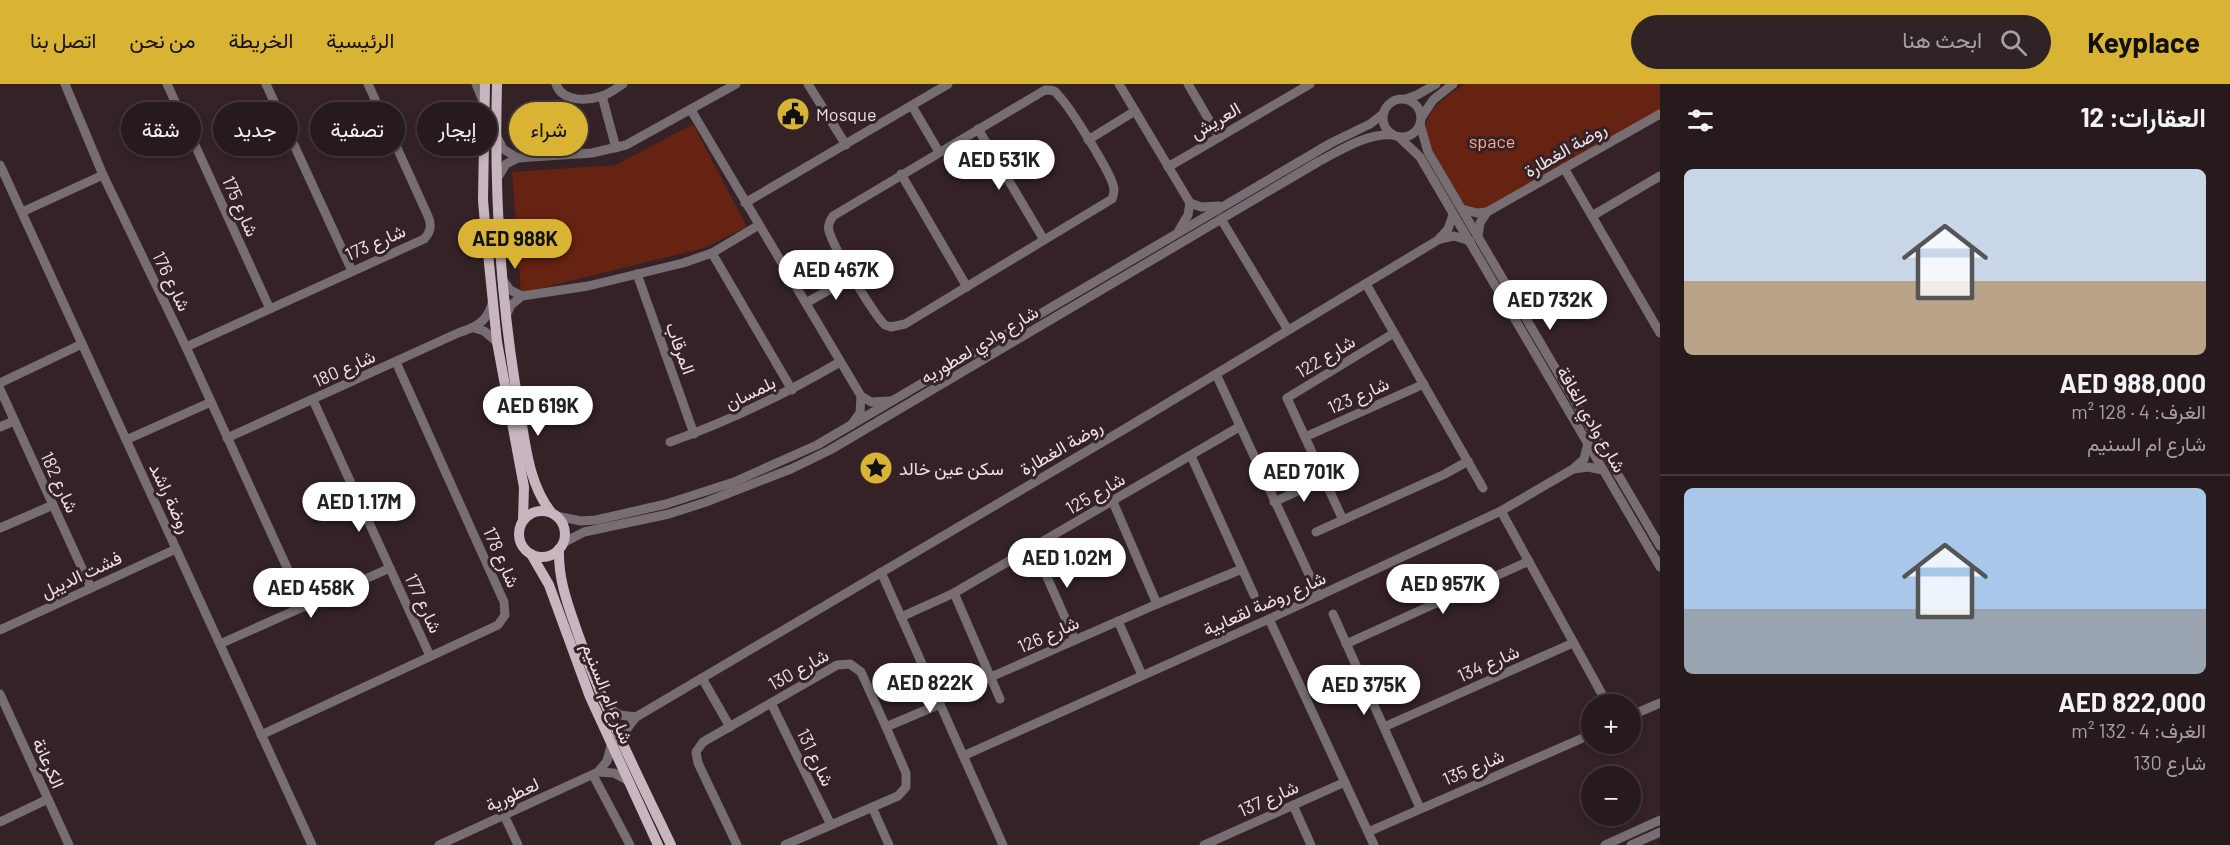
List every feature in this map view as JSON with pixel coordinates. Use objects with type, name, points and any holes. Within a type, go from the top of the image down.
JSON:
[{"type":"main road","points":[[484,102],[485,84]]},
{"type":"main road","points":[[497,84],[497,102]]},
{"type":"main road","points":[[483,156],[483,200],[496,342],[524,487],[523,520],[519,535],[525,549],[531,554],[546,556],[561,546],[564,528],[541,498],[531,474],[512,370],[506,317],[497,225],[496,156]]},
{"type":"main road","points":[[523,520],[535,512],[554,514]]},
{"type":"main road","name":"شارع ام السنيم","points":[[561,546],[558,567],[564,594],[607,707],[671,845]]},
{"type":"main road","name":"شارع ام السنيم","points":[[531,554],[555,598],[590,698],[658,845]]},
{"type":"street","name":"شارع 176","points":[[65,84],[103,176],[186,347],[305,607]]},
{"type":"street","name":"شارع 175","points":[[167,84],[270,309]]},
{"type":"street","points":[[266,84],[352,271]]},
{"type":"street","name":"شارع 173","points":[[186,347],[424,239],[430,228],[428,216],[368,84]]},
{"type":"street","points":[[476,84],[483,102]]},
{"type":"street","points":[[556,84],[560,94],[567,98],[602,96],[623,84]]},
{"type":"street","points":[[496,179],[506,164],[518,158],[592,153],[616,148],[637,140],[736,84]]},
{"type":"street","points":[[808,84],[846,145]]},
{"type":"street","points":[[745,203],[948,84]]},
{"type":"street","points":[[1119,84],[1190,203],[1208,208],[1226,204]]},
{"type":"street","points":[[1188,84],[1219,137]]},
{"type":"street","name":"العريش","points":[[1168,167],[1310,84]]},
{"type":"street","points":[[1436,84],[1417,95],[1389,103],[1383,114],[1384,126],[1396,136],[1412,134],[1433,100],[1453,84]]},
{"type":"street","points":[[1051,90],[1060,96],[1088,140],[1113,182],[1114,194],[1112,199],[905,324],[891,327],[881,321],[853,276],[830,236],[829,222],[839,211],[939,152],[1040,91],[1051,90]]},
{"type":"street","points":[[602,96],[616,148]]},
{"type":"street","points":[[1406,99],[1417,106],[1421,121]]},
{"type":"street","points":[[912,106],[939,152]]},
{"type":"street","points":[[691,110],[861,396],[867,401],[877,403],[897,400]]},
{"type":"street","points":[[1088,140],[1135,111]]},
{"type":"street","name":"شارع وادي لعطوريه","points":[[554,514],[581,521],[596,520],[666,504],[734,482],[779,463],[897,400],[1226,204],[1331,143],[1370,124],[1383,114]]},
{"type":"street","name":"روضة الغطارة","points":[[1487,212],[1660,114]]},
{"type":"street","name":"شارع وادي الغافة","points":[[1421,121],[1428,152],[1458,212]]},
{"type":"street","points":[[978,129],[1044,240]]},
{"type":"street","name":"شارع وادي لعطوريه","points":[[561,546],[584,532],[669,514],[706,502],[791,469],[830,450],[1337,152],[1375,135],[1396,136]]},
{"type":"street","name":"شارع وادي الغافة","points":[[1396,136],[1420,157],[1458,212],[1660,546]]},
{"type":"street","points":[[497,137],[503,149],[518,158]]},
{"type":"street","name":"روضة راشد","points":[[0,165],[312,845]]},
{"type":"street","points":[[1564,168],[1660,333]]},
{"type":"street","points":[[901,174],[967,287]]},
{"type":"street","points":[[22,212],[103,176]]},
{"type":"street","points":[[1592,216],[1660,177]]},
{"type":"street","points":[[1176,234],[1186,220],[1190,203]]},
{"type":"street","points":[[1458,212],[1487,212]]},
{"type":"street","name":"روضة الغطارة","points":[[636,717],[1438,240],[1458,212]]},
{"type":"street","points":[[1438,240],[1454,237],[1474,239],[1487,212]]},
{"type":"street","points":[[1221,219],[1288,330]]},
{"type":"street","points":[[506,317],[511,305],[522,296],[588,286],[683,263],[712,253],[759,225]]},
{"type":"street","name":"شارع وادي الغافة","points":[[1474,239],[1588,444],[1660,567]]},
{"type":"street","points":[[712,253],[792,390]]},
{"type":"street","name":"المرقاب","points":[[637,274],[694,434]]},
{"type":"street","points":[[806,303],[853,276]]},
{"type":"street","points":[[502,279],[510,290],[522,296]]},
{"type":"street","points":[[1366,284],[1483,488]]},
{"type":"street","points":[[474,328],[484,321],[492,304]]},
{"type":"street","points":[[474,328],[484,331],[496,342]]},
{"type":"street","name":"شارع 180","points":[[227,438],[474,328]]},
{"type":"street","name":"شارع 122","points":[[1343,520],[1287,398],[1394,333]]},
{"type":"street","points":[[0,383],[82,344]]},
{"type":"street","name":"شارع 178","points":[[261,735],[498,625],[503,620],[506,608],[396,362]]},
{"type":"street","name":"بلمسان","points":[[670,442],[724,422],[792,390],[840,362]]},
{"type":"street","points":[[1216,374],[1319,596]]},
{"type":"street","name":"شارع 123","points":[[1305,437],[1424,384]]},
{"type":"street","name":"شارع 182","points":[[0,389],[91,588]]},
{"type":"street","points":[[849,427],[860,413],[861,396]]},
{"type":"street","name":"شارع 177","points":[[313,400],[430,656]]},
{"type":"street","points":[[126,440],[211,402]]},
{"type":"street","points":[[0,427],[14,420]]},
{"type":"street","name":"شارع 125","points":[[901,617],[954,593],[1239,427]]},
{"type":"street","name":"شارع روضة لقعابية","points":[[963,756],[1501,512],[1573,469],[1584,459],[1588,444]]},
{"type":"street","points":[[1191,456],[1254,595]]},
{"type":"street","points":[[1316,532],[1445,474],[1468,460]]},
{"type":"street","points":[[1573,469],[1588,467],[1603,470]]},
{"type":"street","points":[[1274,502],[1324,479]]},
{"type":"street","points":[[1113,502],[1157,604]]},
{"type":"street","points":[[0,528],[52,505]]},
{"type":"street","points":[[1501,512],[1602,694]]},
{"type":"street","points":[[1649,526],[1660,530]]},
{"type":"street","points":[[1034,548],[1075,640]]},
{"type":"street","name":"فشت الديبل","points":[[0,630],[176,549]]},
{"type":"street","points":[[1346,644],[1529,561]]},
{"type":"street","points":[[220,644],[390,568]]},
{"type":"street","name":"شارع 126","points":[[991,677],[1242,569]]},
{"type":"street","points":[[881,572],[1003,845]]},
{"type":"street","points":[[954,593],[1000,699]]},
{"type":"street","points":[[1333,614],[1420,808]]},
{"type":"street","points":[[1269,619],[1374,845]]},
{"type":"street","points":[[1118,621],[1142,675]]},
{"type":"street","name":"شارع 134","points":[[1384,727],[1573,643]]},
{"type":"street","name":"شارع 130","points":[[737,845],[698,763],[696,752],[703,742],[837,665],[850,664],[861,672],[906,773],[906,787],[898,796],[785,845]]},
{"type":"street","points":[[702,678],[730,727]]},
{"type":"street","name":"الكرعانة","points":[[0,694],[69,845]]},
{"type":"street","name":"شارع 131","points":[[771,703],[831,825]]},
{"type":"street","points":[[1641,711],[1660,703]]},
{"type":"street","points":[[886,727],[940,704]]},
{"type":"street","points":[[607,707],[620,715],[636,717]]},
{"type":"street","points":[[624,746],[626,730],[636,717]]},
{"type":"street","name":"شارع 135","points":[[1368,832],[1581,739]]},
{"type":"street","points":[[595,774],[607,761],[611,746]]},
{"type":"street","points":[[595,774],[614,773],[627,780]]},
{"type":"street","points":[[595,774],[630,845]]},
{"type":"street","name":"لعطورية","points":[[439,845],[595,774]]},
{"type":"street","name":"شارع 137","points":[[1204,845],[1345,782]]},
{"type":"street","points":[[0,822],[48,800]]},
{"type":"street","points":[[1293,805],[1311,845]]},
{"type":"street","points":[[872,807],[889,845]]},
{"type":"street","points":[[504,815],[518,845]]},
{"type":"street","points":[[1605,845],[1660,820]]},
{"type":"street","points":[[1632,845],[1660,832]]},
{"type":"green space","name":"space","points":[[1465,84],[1660,84],[1660,111],[1485,209],[1476,209],[1463,203],[1453,189],[1431,151],[1426,134],[1426,124],[1432,111]]},
{"type":"green space","points":[[693,124],[747,227],[704,248],[521,293],[512,172],[616,165]]},
{"type":"place","name":"Mosque","points":[[793,114]]},
{"type":"place","name":"سكن عين خالد","points":[[876,468]]}]
